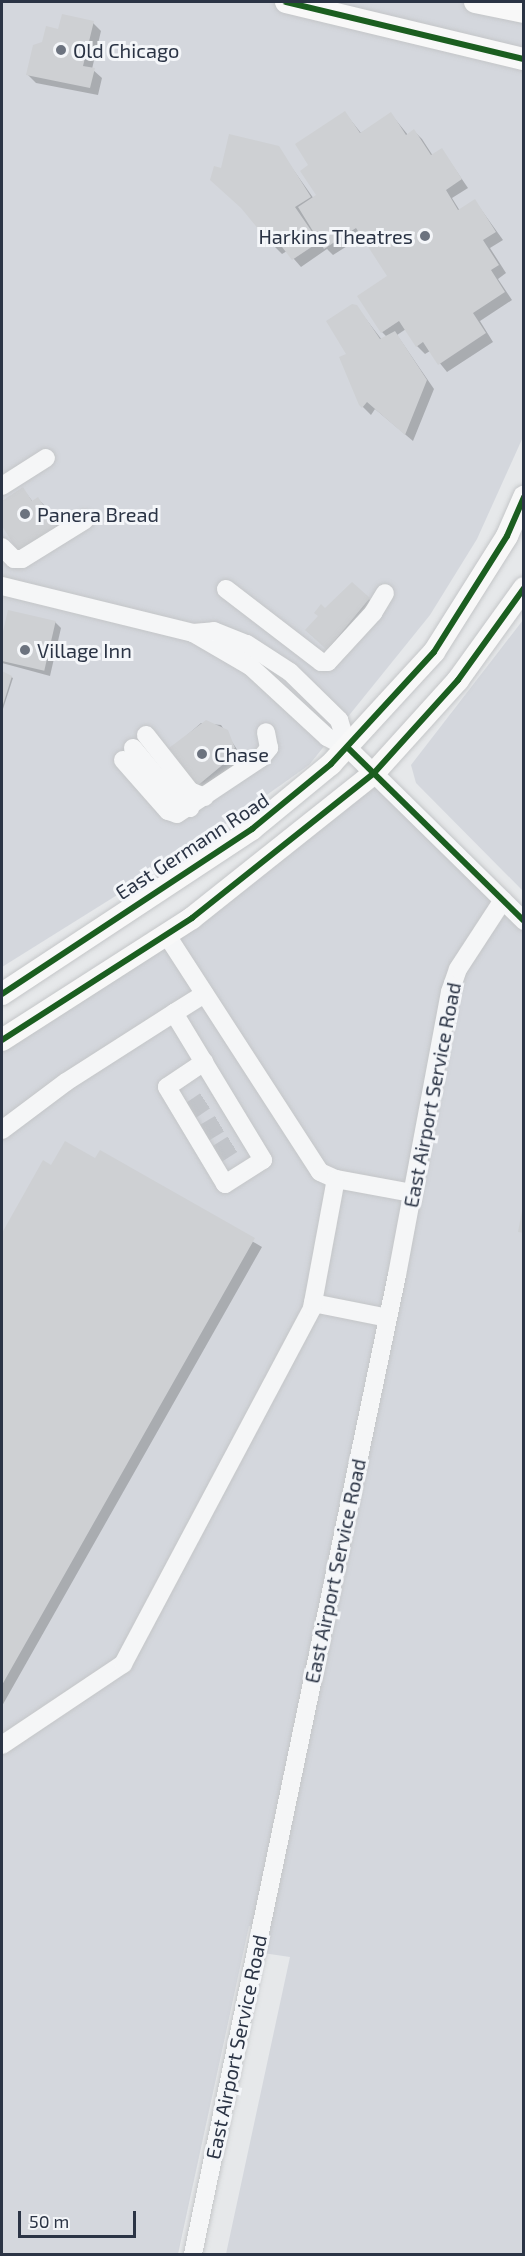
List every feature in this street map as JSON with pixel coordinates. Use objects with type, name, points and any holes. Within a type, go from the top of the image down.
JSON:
[{"type":"main road","points":[[286,2],[524,58]]},
{"type":"main road","points":[[475,2],[524,12]]},
{"type":"main road","name":"East Germann Road","points":[[2,994],[252,829],[300,793],[348,748],[434,652],[507,536],[524,497]]},
{"type":"main road","points":[[2,1040],[166,934],[259,868],[374,773],[458,680],[524,588]]},
{"type":"street","points":[[2,486],[46,458]]},
{"type":"street","points":[[2,547],[14,559],[22,559],[86,520]]},
{"type":"street","points":[[2,586],[193,633],[214,631],[247,644],[290,672],[339,720],[348,748],[524,921]]},
{"type":"street","points":[[226,589],[321,662],[328,662],[373,613],[385,593]]},
{"type":"street","points":[[194,805],[190,791],[134,748],[168,811],[194,805],[261,758],[268,748],[266,732]]},
{"type":"street","name":"East Airport Service Road","points":[[193,2254],[388,1318],[450,992],[462,961],[503,900]]},
{"type":"street","points":[[166,934],[320,1172],[336,1179],[412,1193]]},
{"type":"street","points":[[2,1130],[66,1082],[205,994]]},
{"type":"street","points":[[174,1013],[204,1062],[216,1093],[243,1137],[263,1160],[225,1184],[213,1156],[187,1113],[167,1087],[204,1062]]},
{"type":"street","points":[[2,1744],[123,1664],[313,1303],[336,1179]]},
{"type":"street","points":[[313,1303],[388,1318]]},
{"type":"shaded area","points":[[2,2],[523,2],[523,437],[477,539],[430,615],[309,765],[186,852],[2,967]]},
{"type":"shaded area","points":[[523,620],[523,891],[416,783],[411,765]]},
{"type":"shaded area","points":[[374,773],[523,921],[523,2254],[226,2254],[290,1957],[256,1952],[261,1929],[249,1926],[178,2254],[2,2254],[2,1040],[96,977]]},
{"type":"building","name":"Old Chicago","points":[[62,14],[94,21],[83,66],[95,68],[90,88],[26,75],[33,45],[42,42],[46,26],[58,29]]},
{"type":"building","name":"Harkins Theatres","points":[[345,111],[360,133],[391,112],[406,135],[414,129],[431,155],[442,148],[462,179],[446,190],[458,210],[475,199],[496,232],[483,240],[499,265],[491,270],[505,292],[473,313],[486,333],[438,365],[423,342],[416,347],[399,321],[381,333],[357,296],[387,276],[356,228],[324,249],[298,207],[316,195],[300,171],[308,165],[295,144]]},
{"type":"building","points":[[229,134],[279,146],[311,197],[295,207],[319,242],[292,260],[279,243],[273,247],[241,208],[210,180],[214,166],[221,168]]},
{"type":"building","points":[[352,304],[357,305],[380,339],[395,331],[427,380],[405,435],[367,402],[362,408],[359,405],[339,357],[346,354],[326,321]]},
{"type":"building","name":"Panera Bread","points":[[23,487],[32,501],[38,497],[58,528],[19,553],[2,526],[2,501]]},
{"type":"building","points":[[352,582],[370,598],[327,650],[305,630],[318,616],[314,613],[321,604],[325,608]]},
{"type":"building","name":"Village Inn","points":[[8,610],[56,621],[44,671],[2,661],[2,636]]},
{"type":"building","points":[[2,671],[12,676],[2,708]]},
{"type":"building","name":"Chase","points":[[206,720],[228,730],[235,748],[229,752],[232,757],[196,787],[169,748]]},
{"type":"building","points":[[65,1141],[95,1158],[100,1150],[255,1238],[2,1685],[2,1233],[43,1160],[51,1165]]},
{"type":"building","points":[[522,1211],[524,1212],[524,1233],[518,1232]]},
{"type":"tunnel","points":[[190,1111],[212,1096]]},
{"type":"tunnel","points":[[204,1133],[227,1119]]},
{"type":"tunnel","points":[[217,1154],[239,1140]]},
{"type":"cycle path","points":[[286,2],[524,59]]},
{"type":"cycle path","points":[[2,994],[252,829],[331,764],[434,652],[507,536],[524,497]]},
{"type":"cycle path","points":[[2,1040],[192,918],[374,773],[458,680],[524,588]]},
{"type":"cycle path","points":[[348,748],[524,921]]},
{"type":"place","name":"Old Chicago","points":[[61,50]]},
{"type":"place","name":"Harkins Theatres","points":[[425,236]]},
{"type":"place","name":"Panera Bread","points":[[25,514]]},
{"type":"place","name":"Village Inn","points":[[25,650]]},
{"type":"place","name":"Chase","points":[[202,754]]}]
